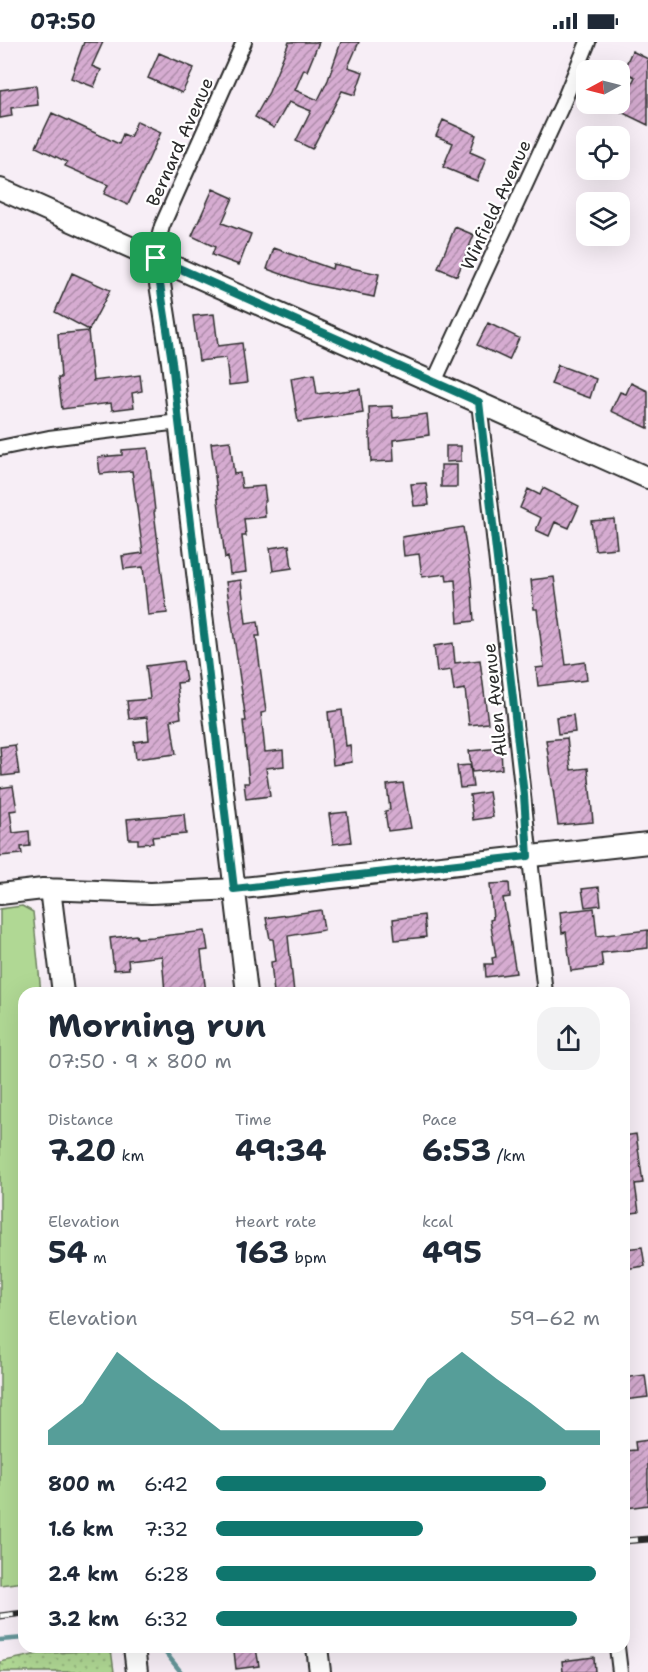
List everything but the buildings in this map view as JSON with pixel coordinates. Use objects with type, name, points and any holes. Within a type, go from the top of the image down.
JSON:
[{"type":"street","name":"Bernard Avenue","points":[[156,258],[162,226],[244,42]]},
{"type":"street","name":"Winfield Avenue","points":[[434,382],[557,116],[588,42]]},
{"type":"street","points":[[0,189],[648,478]]},
{"type":"street","points":[[156,258],[179,422],[246,987]]},
{"type":"street","name":"Allen Avenue","points":[[479,402],[544,987]]},
{"type":"street","points":[[0,448],[49,438],[179,422]]},
{"type":"street","points":[[0,894],[50,889],[151,893],[234,889],[648,843]]},
{"type":"street","points":[[50,889],[62,987]]},
{"type":"street","points":[[135,1653],[137,1672]]},
{"type":"street","points":[[318,1653],[320,1672]]},
{"type":"street","points":[[618,1653],[620,1672]]},
{"type":"green space","points":[[22,906],[33,912],[40,987],[18,987],[18,1583],[0,1585],[0,909]]},
{"type":"green space","points":[[112,1653],[114,1672],[0,1672],[0,1662],[38,1654]]},
{"type":"waterway","points":[[0,1640],[18,1638]]},
{"type":"waterway","points":[[166,1653],[181,1672]]},
{"type":"railway","points":[[630,1540],[648,1539]]},
{"type":"railway","points":[[0,1616],[18,1614]]},
{"type":"route","points":[[156,258],[479,402],[524,795],[528,856],[234,889],[172,362],[156,258]]}]
